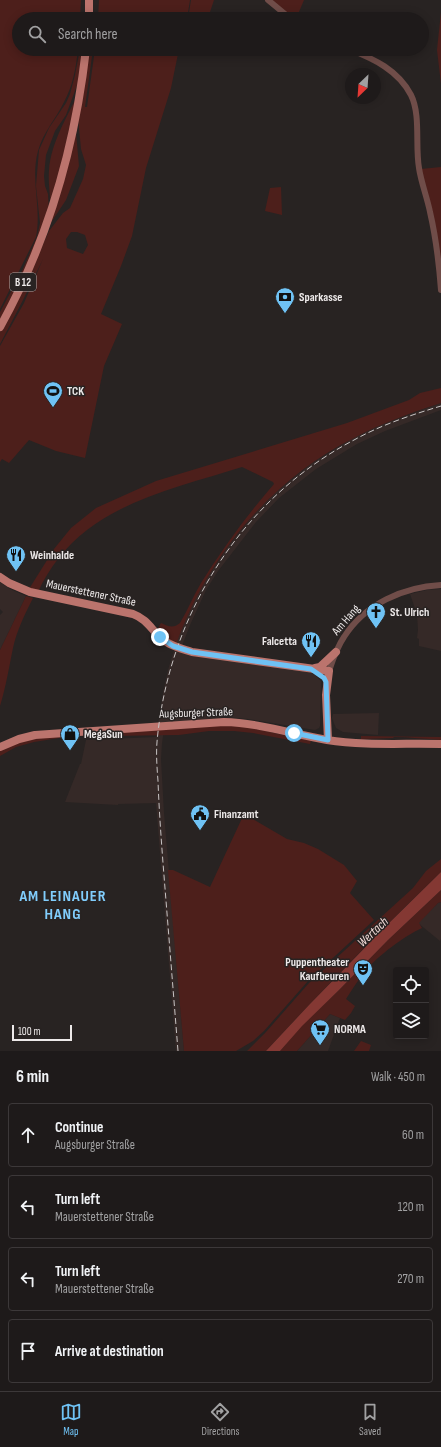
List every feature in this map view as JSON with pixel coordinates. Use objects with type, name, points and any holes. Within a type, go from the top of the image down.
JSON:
[{"type":"main road","points":[[89,0],[89,12]]},
{"type":"main road","name":"B 12","points":[[0,327],[22,284],[44,235],[62,179],[76,117],[85,56]]},
{"type":"main road","name":"Mauerstettener Straße","points":[[0,577],[8,583],[30,592],[133,614],[148,622],[164,641],[173,646],[192,652],[328,671]]},
{"type":"main road","points":[[313,669],[320,667],[336,652]]},
{"type":"main road","points":[[313,669],[324,678],[327,686]]},
{"type":"main road","points":[[328,671],[326,695],[328,740]]},
{"type":"main road","name":"Augsburger Straße","points":[[0,747],[20,739],[35,736],[224,722],[248,724],[328,740],[362,743],[441,744]]},
{"type":"street","points":[[268,0],[283,12]]},
{"type":"street","points":[[364,56],[381,64],[392,72],[413,100],[419,168],[436,237],[441,290]]},
{"type":"street","name":"Am Hang","points":[[328,671],[336,652],[348,631],[366,611],[410,590],[427,586],[441,585]]},
{"type":"shaded area","points":[[0,0],[81,0],[80,12],[12,12],[12,56],[77,56],[70,90],[46,132],[38,151],[35,173],[38,215],[36,237],[0,309]]},
{"type":"shaded area","points":[[99,0],[190,0],[188,12],[98,12]]},
{"type":"shaded area","points":[[191,0],[214,0],[210,12],[189,12]]},
{"type":"shaded area","points":[[271,0],[304,0],[299,12],[285,12]]},
{"type":"shaded area","points":[[441,12],[441,84],[437,50]]},
{"type":"shaded area","points":[[79,56],[83,56],[79,80],[66,115],[55,131],[46,155],[44,176],[48,194],[49,213],[0,323],[0,312],[22,271],[37,237],[40,223],[36,186],[39,150],[49,128],[66,103],[75,75]]},
{"type":"shaded area","points":[[88,56],[92,56],[85,107],[87,107],[94,56],[178,56],[171,88],[146,168],[132,236],[101,314],[122,324],[104,366],[85,458],[56,451],[29,440],[9,463],[2,459],[0,462],[0,346],[24,303],[43,259],[0,344],[0,332],[24,286],[49,231],[63,213],[70,208],[83,179],[86,165],[81,149],[78,118]],"holes":[[[71,232],[77,232],[85,235],[88,245],[83,254],[67,248],[66,239]]]},
{"type":"shaded area","points":[[78,94],[51,207],[49,179],[50,160],[60,130]]},
{"type":"shaded area","points":[[76,133],[79,166],[66,200],[50,224]]},
{"type":"shaded area","points":[[441,167],[441,268],[421,169]]},
{"type":"shaded area","points":[[281,187],[282,215],[265,211],[270,188]]},
{"type":"shaded area","points":[[441,388],[441,403],[386,423],[354,438],[324,455],[295,476],[269,499],[245,525],[224,552],[205,582],[189,613],[176,645],[157,630],[161,623],[168,626],[173,626],[180,623],[198,588],[218,557],[274,484],[273,482],[242,467],[162,492],[122,508],[104,518],[79,536],[65,550],[47,574],[38,592],[29,589],[54,549],[71,528],[96,508],[156,481],[347,423],[409,400],[420,393]]},
{"type":"shaded area","points":[[441,403],[441,410],[385,431],[357,444],[316,469],[279,498],[256,522],[218,571],[206,590],[190,625],[180,651],[310,672],[315,675],[321,681],[320,726],[315,730],[248,719],[226,717],[165,723],[161,759],[164,813],[184,1051],[176,1051],[156,803],[118,805],[65,802],[81,764],[86,740],[156,737],[168,670],[179,634],[191,607],[201,587],[227,548],[251,518],[275,493],[311,464],[353,438],[381,425]]},
{"type":"shaded area","points":[[0,582],[10,589],[26,596],[0,650],[0,615],[3,612],[0,609]]},
{"type":"shaded area","points":[[441,589],[441,651],[419,646],[419,639],[417,638],[417,614],[410,594],[427,590]]},
{"type":"shaded area","points":[[26,596],[33,598],[15,641],[0,706],[0,650]]},
{"type":"shaded area","points":[[379,713],[378,735],[343,732],[336,728],[332,718],[333,714]]},
{"type":"shaded area","points":[[224,725],[247,727],[311,741],[310,744],[253,733],[234,731],[209,731],[179,735],[106,736],[114,733]]},
{"type":"shaded area","points":[[72,736],[34,742],[16,747],[0,756],[0,751],[17,743],[44,738]]},
{"type":"shaded area","points":[[361,736],[441,737],[441,740],[394,737],[361,739]]},
{"type":"shaded area","points":[[244,814],[287,839],[304,843],[318,849],[344,865],[357,881],[350,893],[374,920],[308,981],[264,1031],[253,1041],[236,1051],[184,1051],[168,870],[173,870],[210,887]]},
{"type":"shaded area","points":[[441,859],[441,872],[352,960],[266,1051],[247,1051],[266,1032],[309,983],[413,888],[426,871]]},
{"type":"shaded area","points":[[441,872],[441,890],[388,940],[302,1026],[280,1051],[266,1051],[386,926]]},
{"type":"shaded area","points":[[441,890],[441,902],[438,903],[419,923],[422,928],[407,936],[392,947],[370,965],[362,974],[346,999],[355,1006],[345,1020],[330,1014],[297,1051],[280,1051],[301,1026]]},
{"type":"shaded area","points":[[441,902],[440,941],[418,923],[438,903]]},
{"type":"shaded area","points":[[330,1014],[340,1018],[328,1051],[297,1051]]},
{"type":"shaded area","points":[[361,1041],[371,1045],[369,1051],[354,1051]]},
{"type":"railway","points":[[178,1051],[162,843],[157,742],[164,695],[177,650],[194,607],[217,566],[245,528],[277,494],[314,465],[354,440],[396,421],[441,406]]},
{"type":"place","name":"Sparkasse","points":[[285,314]]},
{"type":"place","name":"TCK","points":[[53,408]]},
{"type":"place","name":"Weinhalde","points":[[16,572]]},
{"type":"place","name":"St. Ulrich","points":[[376,629]]},
{"type":"place","name":"Falcetta","points":[[311,658]]},
{"type":"place","name":"MegaSun","points":[[70,751]]},
{"type":"place","name":"Finanzamt","points":[[200,831]]},
{"type":"place","name":"Puppentheater Kaufbeuren","points":[[363,986]]},
{"type":"place","name":"NORMA","points":[[320,1046]]},
{"type":"district","name":"AM LEINAUER HANG","points":[[63,905]]},
{"type":"route","points":[[160,637],[173,646],[192,652],[311,669],[324,678],[327,686],[326,711],[328,740],[294,733]]},
{"type":"water label","name":"Wertach","points":[[373,932]]}]
